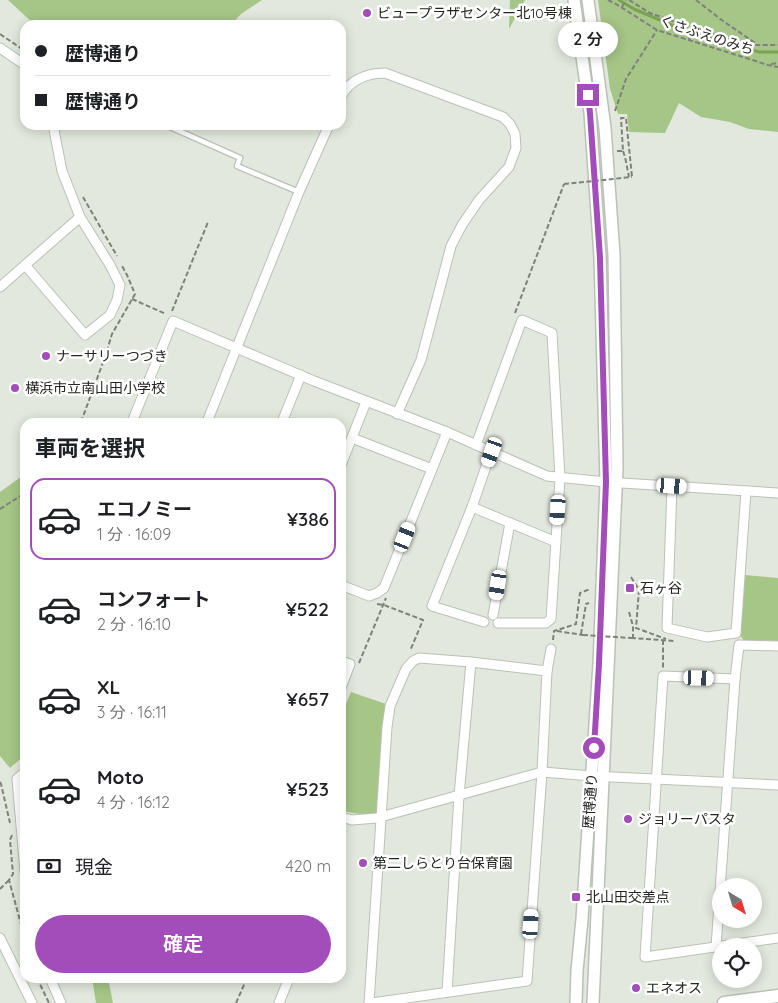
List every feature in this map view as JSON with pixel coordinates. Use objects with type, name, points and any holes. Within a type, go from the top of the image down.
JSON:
[{"type":"main road","points":[[724,1003],[778,996]]},
{"type":"street","name":"歴博通り","points":[[574,0],[590,113],[600,258],[611,482]]},
{"type":"street","name":"歴博通り","points":[[588,0],[605,128],[614,255],[611,482],[598,776],[593,1003]]},
{"type":"street","points":[[0,48],[20,62]]},
{"type":"street","points":[[346,89],[363,76],[384,73],[503,117],[510,124],[515,134],[516,148],[509,167],[480,200],[450,246],[421,360],[397,414]]},
{"type":"street","points":[[25,265],[86,335],[110,315],[117,300],[120,285],[110,265],[80,217],[62,172],[54,130]]},
{"type":"street","points":[[209,418],[327,130]]},
{"type":"street","points":[[0,287],[80,217]]},
{"type":"street","points":[[476,445],[522,320],[552,333],[560,478],[551,619],[546,623],[498,623]]},
{"type":"street","points":[[134,418],[173,321],[301,376],[447,432],[546,476],[778,493]]},
{"type":"street","points":[[284,418],[301,376]]},
{"type":"street","points":[[346,452],[366,402]]},
{"type":"street","points":[[346,587],[368,596],[384,588],[447,432]]},
{"type":"street","points":[[352,438],[432,469]]},
{"type":"street","points":[[484,622],[432,606],[492,452]]},
{"type":"street","points":[[672,486],[667,628],[707,637],[736,633],[746,491]]},
{"type":"street","points":[[472,507],[556,542]]},
{"type":"street","points":[[493,615],[510,523]]},
{"type":"street","points":[[717,938],[739,645],[778,646]]},
{"type":"street","points":[[547,671],[419,658],[406,668],[390,706],[387,727],[370,1003],[526,981],[542,772],[547,671],[551,649]]},
{"type":"street","points":[[447,992],[459,796],[471,662]]},
{"type":"street","points":[[346,663],[350,664],[346,675]]},
{"type":"street","points":[[712,948],[644,957],[663,676],[735,679]]},
{"type":"street","points":[[346,819],[352,820],[380,817],[542,772],[778,786]]},
{"type":"street","points":[[20,776],[17,779],[20,814]]},
{"type":"street","name":"歴博通り","points":[[576,1003],[582,919],[598,776]]},
{"type":"street","points":[[0,938],[20,979]]},
{"type":"street","points":[[762,940],[778,938]]},
{"type":"street","points":[[22,983],[32,1003]]},
{"type":"street","points":[[52,983],[61,1003]]},
{"type":"street","points":[[279,1003],[287,983]]},
{"type":"lane","points":[[177,130],[240,158],[238,166],[300,192]]},
{"type":"path","name":"くさぶえのみち","points":[[608,0],[657,30],[768,65],[778,63]]},
{"type":"path","points":[[621,8],[626,0]]},
{"type":"path","name":"くさぶえのみち","points":[[629,0],[650,13],[748,45],[778,45]]},
{"type":"path","points":[[696,0],[757,45]]},
{"type":"path","points":[[689,40],[692,28]]},
{"type":"path","points":[[615,111],[626,79],[657,30]]},
{"type":"path","points":[[0,34],[20,48]]},
{"type":"path","points":[[768,65],[778,66]]},
{"type":"path","points":[[621,118],[626,118],[630,177],[623,151],[621,118]]},
{"type":"path","points":[[617,151],[623,151]]},
{"type":"path","points":[[522,320],[515,314],[564,184],[630,177]]},
{"type":"path","points":[[132,300],[170,316],[208,222]]},
{"type":"path","points":[[82,418],[105,357]]},
{"type":"path","points":[[0,509],[20,496]]},
{"type":"path","points":[[631,577],[639,590],[632,638]]},
{"type":"path","points":[[554,631],[576,624],[580,593],[590,590]]},
{"type":"path","points":[[368,596],[374,603],[424,620],[410,650],[410,657],[413,661]]},
{"type":"path","points":[[582,634],[586,604],[590,603]]},
{"type":"path","points":[[363,655],[384,605]]},
{"type":"path","points":[[629,612],[636,628],[669,640]]},
{"type":"path","points":[[546,623],[548,631],[678,641]]},
{"type":"path","points":[[662,640],[663,676]]},
{"type":"path","points":[[0,782],[10,823]]},
{"type":"path","points":[[0,889],[12,874],[10,840],[13,832]]},
{"type":"path","points":[[9,880],[20,921]]},
{"type":"path","points":[[39,983],[49,1003]]},
{"type":"path","points":[[236,1003],[245,983]]},
{"type":"green space","points":[[8,0],[262,0],[236,20],[30,20]]},
{"type":"green space","points":[[510,0],[525,0],[509,29]]},
{"type":"green space","points":[[598,0],[778,0],[778,132],[749,129],[730,122],[701,117],[679,103],[665,133],[629,132],[627,114],[618,114],[610,89]]},
{"type":"green space","points":[[20,478],[20,759],[10,768],[0,756],[0,492]]},
{"type":"green space","points":[[745,575],[778,578],[778,641],[744,641],[740,635]]},
{"type":"green space","points":[[351,692],[386,704],[378,813],[359,814],[346,811],[346,704]]},
{"type":"green space","points":[[93,983],[109,983],[113,1003],[96,1003]]},
{"type":"waterway","points":[[619,0],[634,9],[688,32],[759,52],[778,52]]},
{"type":"place","name":"ビュープラザセンター北10号棟","points":[[367,13]]},
{"type":"place","name":"ナーサリーつづき","points":[[46,356]]},
{"type":"place","name":"横浜市立南山田小学校","points":[[15,388]]},
{"type":"place","name":"石ヶ谷","points":[[630,588]]},
{"type":"place","name":"ジョリーパスタ","points":[[628,819]]},
{"type":"place","name":"第二しらとり台保育園","points":[[363,863]]},
{"type":"place","name":"北山田交差点","points":[[576,897]]},
{"type":"place","name":"エネオス","points":[[636,988]]},
{"type":"route","points":[[588,95],[600,258],[606,482],[594,748]]}]
